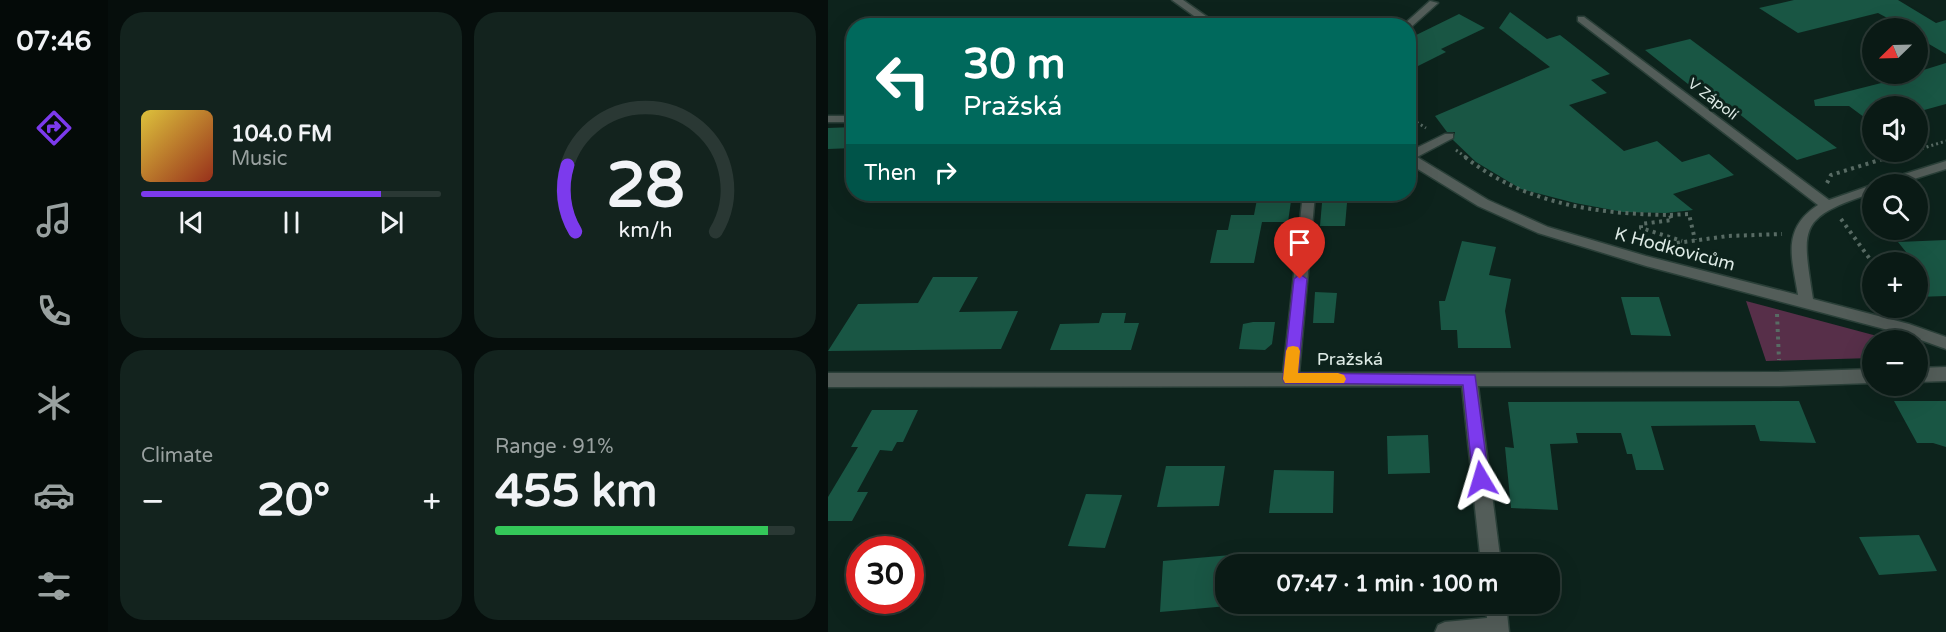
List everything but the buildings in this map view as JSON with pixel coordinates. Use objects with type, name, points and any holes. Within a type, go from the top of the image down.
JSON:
[{"type":"street","points":[[1177,0],[1203,18]]},
{"type":"street","points":[[1416,18],[1433,3]]},
{"type":"street","name":"V Zápolí","points":[[1581,19],[1826,204]]},
{"type":"street","points":[[828,120],[846,119]]},
{"type":"street","points":[[1416,153],[1446,137]]},
{"type":"street","name":"K Hodkovicům","points":[[1416,162],[1483,203],[1543,230],[1646,261],[1909,330],[1946,343]]},
{"type":"street","points":[[1918,174],[1946,165]]},
{"type":"street","points":[[1806,303],[1798,250],[1800,233],[1809,216],[1826,204],[1862,192]]},
{"type":"street","points":[[1290,379],[1308,201]]},
{"type":"street","points":[[1928,375],[1946,374]]},
{"type":"street","name":"Pražská","points":[[828,381],[1862,376]]},
{"type":"street","points":[[1470,379],[1490,554]]},
{"type":"street","points":[[1445,632],[1499,630],[1497,614]]},
{"type":"path","points":[[1446,137],[1471,163],[1517,191],[1571,208],[1628,216],[1689,214],[1695,240]]},
{"type":"path","points":[[1928,147],[1946,141]]},
{"type":"path","points":[[1815,194],[1822,192],[1831,175],[1873,162]]},
{"type":"path","points":[[1837,214],[1865,252]]},
{"type":"path","points":[[1670,215],[1672,220],[1641,224],[1641,228],[1678,238],[1683,242]]},
{"type":"path","points":[[1651,244],[1728,236],[1782,235],[1786,225]]},
{"type":"path","points":[[1777,306],[1779,363]]},
{"type":"shaded area","points":[[1746,301],[1862,332],[1862,358],[1766,361]]},
{"type":"slow traffic","points":[[1293,351],[1290,379],[1338,379]]},
{"type":"route","points":[[1300,279],[1290,379],[1470,379],[1481,479]]}]
